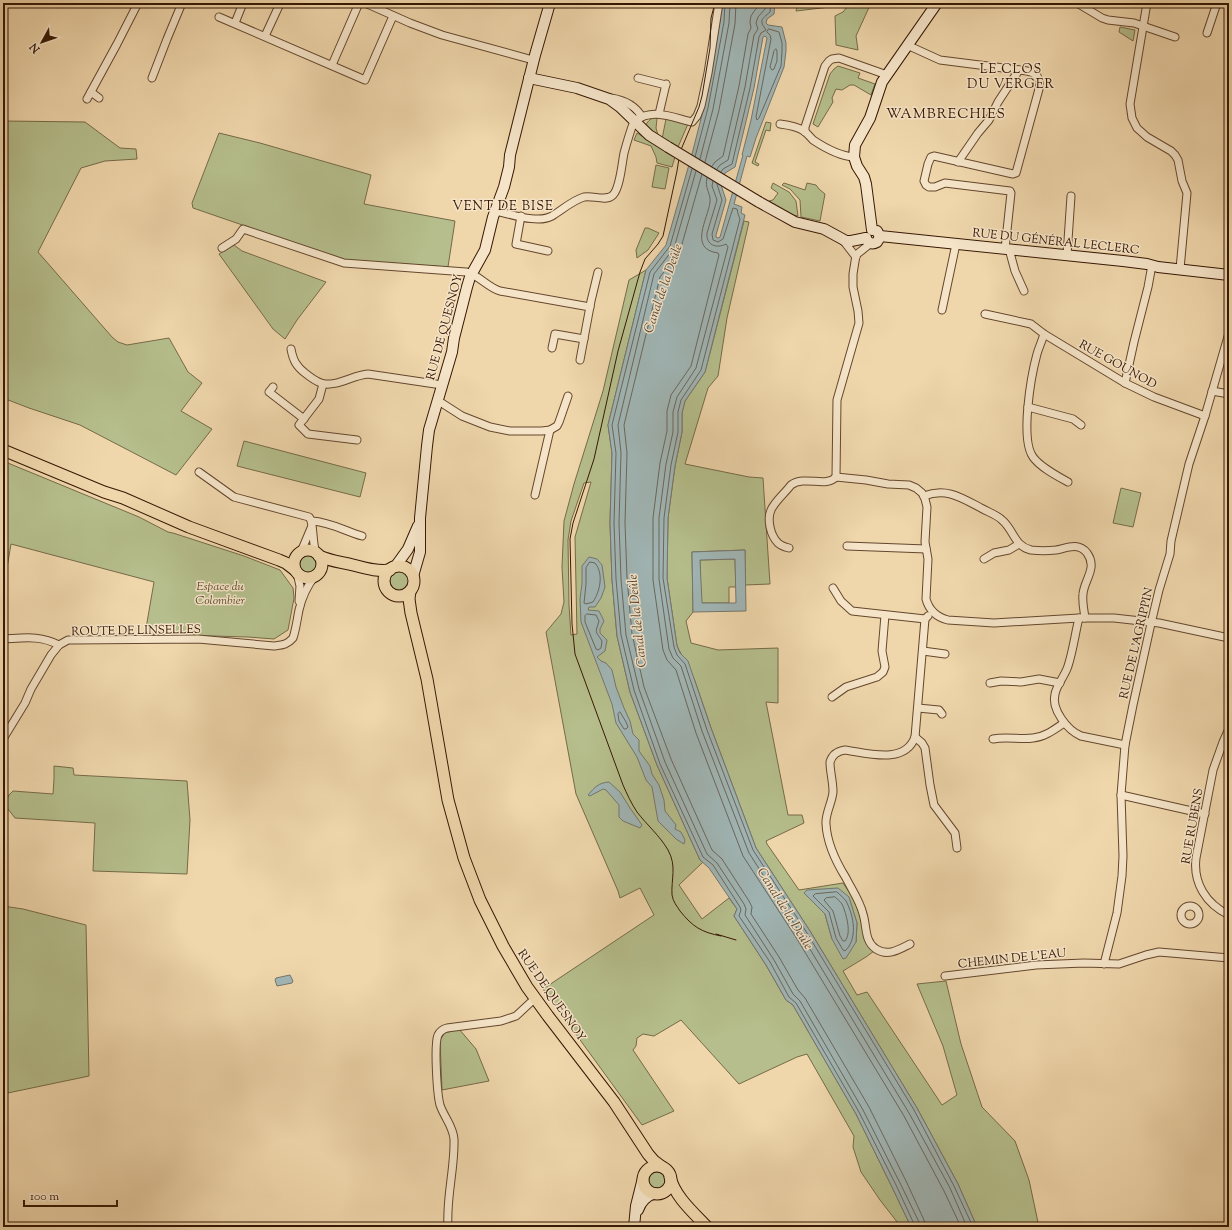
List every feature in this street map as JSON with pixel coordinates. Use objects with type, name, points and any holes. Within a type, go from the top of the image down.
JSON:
[{"type":"main road","points":[[3,450],[104,492],[124,504],[173,525],[189,527],[284,562],[306,578],[312,578],[317,573],[322,563],[318,554]]},
{"type":"main road","points":[[233,543],[290,555],[307,550],[327,559],[372,570],[382,571],[401,567],[407,569],[413,576],[414,583],[410,591],[403,595],[390,591],[379,580],[352,570],[329,567],[317,573]]},
{"type":"main road","points":[[296,571],[294,560],[299,553]]},
{"type":"main road","points":[[390,591],[385,578],[393,569]]},
{"type":"main road","name":"RUE DE QUESNOY","points":[[390,591],[403,607],[423,662]]},
{"type":"main road","name":"RUE DE QUESNOY","points":[[410,591],[409,599],[411,613],[427,679],[448,800],[464,858],[480,900],[512,961],[536,1000],[614,1102],[651,1158],[662,1167]]},
{"type":"main road","name":"RUE DE QUESNOY","points":[[628,1124],[642,1153],[645,1166],[644,1176]]},
{"type":"main road","points":[[691,1210],[676,1199],[647,1189],[644,1184],[644,1176],[651,1167],[662,1167],[668,1172],[674,1188],[691,1210],[707,1227]]},
{"type":"main road","points":[[657,1193],[665,1191],[669,1187],[670,1178]]},
{"type":"street","points":[[99,98],[89,96],[138,3]]},
{"type":"street","points":[[152,78],[166,39],[182,3]]},
{"type":"street","points":[[235,23],[243,3]]},
{"type":"street","points":[[265,36],[281,3]]},
{"type":"street","points":[[332,65],[359,3]]},
{"type":"street","points":[[365,3],[393,16],[442,35],[533,60]]},
{"type":"street","name":"RUE DE QUESNOY","points":[[413,576],[420,552],[420,518],[428,434],[452,352],[467,287],[472,274],[484,253],[495,211],[504,187],[509,167],[510,155],[533,60],[550,3]]},
{"type":"street","points":[[495,211],[543,219],[551,217],[582,198],[589,196],[606,198],[613,195],[618,187],[627,143],[638,119],[652,114],[659,114],[692,122],[697,116],[701,106],[708,73],[719,3]]},
{"type":"street","points":[[789,548],[778,543],[772,534],[770,518],[772,509],[794,483],[802,481],[831,482],[836,477],[837,400],[859,323],[852,282],[856,257],[872,237],[866,184],[854,157],[855,145],[870,118],[881,86],[887,75],[937,3]]},
{"type":"street","points":[[1077,3],[1102,18],[1134,23],[1175,37]]},
{"type":"street","points":[[1147,3],[1130,104],[1134,123],[1142,133],[1155,143],[1171,152],[1178,160],[1182,181],[1187,193],[1180,269]]},
{"type":"street","points":[[1207,33],[1217,3]]},
{"type":"street","points":[[219,17],[365,80],[393,16]]},
{"type":"street","points":[[907,45],[940,60],[1032,72],[1039,79],[1040,84],[1016,173],[1013,174],[934,156],[931,157],[928,164],[925,183],[928,187],[935,187],[945,182],[1009,191],[1011,193],[1007,249],[1024,291]]},
{"type":"street","points":[[805,129],[823,70],[829,61],[839,58],[887,75]]},
{"type":"street","points":[[958,162],[989,120],[998,102],[1020,70]]},
{"type":"street","points":[[529,78],[577,88],[603,96],[638,119],[649,135],[759,202],[795,222],[824,229],[842,239],[856,257]]},
{"type":"street","points":[[638,78],[666,84],[659,114]]},
{"type":"street","points":[[780,124],[805,129],[814,141],[831,150],[854,157]]},
{"type":"street","points":[[1067,255],[1071,196]]},
{"type":"street","points":[[521,216],[516,244],[548,251]]},
{"type":"street","points":[[222,248],[236,239],[243,229],[344,264],[466,272],[500,291],[590,307]]},
{"type":"street","name":"RUE DU GÉNÉRAL LECLERC","points":[[842,239],[851,241],[872,237],[956,244],[1067,255],[1229,275]]},
{"type":"street","points":[[942,310],[956,244]]},
{"type":"street","points":[[1125,383],[1152,265]]},
{"type":"street","points":[[580,360],[598,272]]},
{"type":"street","name":"RUE GOUNOD","points":[[985,314],[1034,325],[1044,334],[1125,383],[1154,398],[1205,416]]},
{"type":"street","name":"RUE DE L'AGRIPPIN","points":[[1104,964],[1117,913],[1122,876],[1123,856],[1121,821],[1125,745],[1151,622],[1170,554],[1171,541],[1189,464],[1205,416],[1229,333]]},
{"type":"street","points":[[552,348],[555,334],[584,339]]},
{"type":"street","points":[[1044,334],[1036,359],[1031,383],[1028,407],[1027,438],[1031,454],[1035,459],[1041,465],[1068,482]]},
{"type":"street","points":[[291,349],[294,362],[297,366],[316,381],[323,384],[368,374],[442,385]]},
{"type":"street","points":[[323,384],[320,399],[299,425],[308,434],[357,440]]},
{"type":"street","points":[[273,387],[269,392],[304,419]]},
{"type":"street","points":[[1212,391],[1229,394]]},
{"type":"street","points":[[438,400],[462,416],[490,427],[510,431],[542,431],[555,428],[558,424],[568,396]]},
{"type":"street","points":[[1028,407],[1073,419],[1081,425]]},
{"type":"street","points":[[535,495],[550,430]]},
{"type":"street","points":[[199,472],[234,498],[305,515],[310,518],[312,523],[314,546],[318,554]]},
{"type":"street","points":[[836,477],[888,484],[909,485],[916,488],[924,496],[927,507],[925,542],[928,559],[926,599],[932,612],[939,617],[944,619],[982,622],[1114,618],[1179,626],[1229,638]]},
{"type":"street","points":[[924,496],[935,492],[944,492],[966,500],[1003,521],[1019,544],[1026,548],[1036,551],[1057,550],[1074,546],[1087,553],[1091,573],[1083,592],[1082,618],[1068,665],[1054,699],[1056,708],[1069,729],[1080,736],[1125,745]]},
{"type":"street","name":"RUE DE QUESNOY","points":[[393,569],[408,549],[416,532],[420,518]]},
{"type":"street","points":[[312,523],[320,522],[339,527],[362,536]]},
{"type":"street","points":[[299,553],[303,547],[312,523]]},
{"type":"street","points":[[984,559],[994,553],[1012,549],[1019,544]]},
{"type":"street","points":[[847,546],[926,549]]},
{"type":"street","name":"ROUTE DE LINSELLES","points":[[296,571],[300,586],[299,610]]},
{"type":"street","name":"ROUTE DE LINSELLES","points":[[3,739],[25,703],[30,689],[51,655],[59,645],[68,640],[198,639],[280,646],[287,644],[293,638],[299,610],[306,590],[317,573]]},
{"type":"street","points":[[833,588],[841,601],[852,610],[925,619]]},
{"type":"street","points":[[910,944],[892,953],[885,953],[878,950],[869,942],[862,908],[836,860],[829,840],[826,821],[833,793],[830,762],[834,754],[845,750],[888,755],[895,754],[909,748],[914,742],[925,619],[932,612]]},
{"type":"street","points":[[832,697],[846,687],[877,677],[883,672],[885,667],[882,650],[885,615]]},
{"type":"street","points":[[3,639],[37,637],[49,640],[59,645]]},
{"type":"street","points":[[923,651],[945,654]]},
{"type":"street","points":[[990,683],[1001,681],[1021,682],[1039,679],[1060,683]]},
{"type":"street","points":[[918,708],[939,710],[942,714]]},
{"type":"street","points":[[993,739],[1010,737],[1036,738],[1064,723]]},
{"type":"street","name":"RUE RUBENS","points":[[1229,729],[1222,742],[1212,776],[1196,858],[1196,870],[1200,887],[1208,900],[1214,906],[1229,915]]},
{"type":"street","points":[[915,737],[922,742],[925,748],[934,805],[955,833],[958,848]]},
{"type":"street","points":[[1122,795],[1205,814]]},
{"type":"street","points":[[1197,909],[1208,900]]},
{"type":"street","name":"CHEMIN DE L'EAU","points":[[945,976],[1036,965],[1084,963],[1119,964],[1159,952],[1229,958]]},
{"type":"street","points":[[448,1227],[448,1206],[454,1153],[454,1136],[452,1128],[441,1107],[438,1096],[437,1036],[441,1031],[448,1028],[501,1021],[510,1018],[518,1014],[531,1002],[536,1000]]},
{"type":"street","points":[[634,1224],[636,1206],[644,1176]]},
{"type":"street","points":[[634,1224],[641,1202],[649,1196],[657,1193]]},
{"type":"green space","points":[[798,3],[827,3],[830,4],[830,7],[796,11]]},
{"type":"green space","points":[[850,3],[871,3],[856,36],[858,50],[836,45],[835,16],[843,12]]},
{"type":"green space","points":[[1120,27],[1135,30],[1133,41],[1119,32]]},
{"type":"green space","points":[[838,66],[860,73],[858,78],[875,84],[871,95],[854,85],[850,85],[842,90],[836,89],[832,98],[833,102],[818,127],[813,124],[830,74]]},
{"type":"green space","points":[[656,117],[656,128],[658,135],[646,125],[650,120]]},
{"type":"green space","points":[[666,119],[686,121],[688,124],[678,147],[662,139]]},
{"type":"green space","points":[[3,121],[85,122],[120,148],[136,149],[137,159],[105,161],[81,168],[38,252],[118,342],[127,345],[169,338],[188,372],[202,383],[181,411],[212,429],[176,475],[80,425],[3,398]]},
{"type":"green space","points":[[766,122],[771,123],[770,131],[766,130],[755,162],[759,164],[758,166],[752,163]]},
{"type":"green space","points":[[219,133],[260,143],[371,175],[364,204],[455,221],[448,267],[344,260],[193,208],[192,203]]},
{"type":"green space","points":[[637,133],[675,157],[672,167],[657,163],[651,146],[634,140]]},
{"type":"green space","points":[[656,165],[669,168],[665,189],[652,187]]},
{"type":"green space","points":[[773,183],[789,192],[796,201],[798,216],[792,215],[769,201],[773,200],[778,193],[771,188]]},
{"type":"green space","points":[[784,183],[805,190],[807,183],[816,185],[825,194],[820,221],[801,217],[800,200],[790,189],[782,185]]},
{"type":"green space","points":[[744,221],[749,222],[727,318],[718,376],[708,388],[685,464],[749,477],[763,478],[770,584],[745,585],[745,550],[692,552],[693,612],[686,621],[691,643],[718,650],[778,648],[778,703],[766,702],[788,815],[802,815],[804,823],[766,841],[767,844],[799,890],[843,883],[854,899],[874,951],[843,971],[857,995],[867,992],[942,1105],[957,1095],[943,1046],[917,984],[946,981],[961,1044],[982,1107],[1015,1141],[1029,1180],[1039,1227],[977,1227],[958,1184],[917,1108],[810,931],[756,848],[695,681],[677,646],[667,578],[668,518],[675,466],[682,432],[682,413],[685,401],[705,372]],"holes":[[[849,898],[857,923],[856,942],[832,939],[825,914]]]},
{"type":"green space","points":[[645,228],[659,233],[648,250],[637,258],[636,250]]},
{"type":"green space","points":[[234,245],[242,251],[326,282],[297,320],[285,339],[273,329],[219,254]]},
{"type":"green space","points":[[646,270],[608,425],[612,453],[610,523],[612,580],[617,636],[630,692],[657,765],[700,860],[703,862],[679,885],[702,919],[729,898],[737,909],[734,916],[766,965],[786,1000],[793,1005],[856,1114],[911,1227],[901,1227],[861,1172],[853,1147],[854,1136],[807,1054],[797,1057],[739,1084],[681,1020],[654,1036],[643,1034],[637,1038],[636,1046],[633,1050],[674,1111],[642,1125],[543,989],[654,915],[640,888],[620,898],[576,794],[546,632],[561,614],[564,602],[562,567],[564,521],[603,391],[629,280]],"holes":[[[591,482],[575,537],[577,634],[571,635],[568,540],[571,521],[584,483]]]},
{"type":"green space","points":[[244,441],[366,473],[360,497],[237,466]]},
{"type":"green space","name":"Espace du Colombier","points":[[3,461],[139,517],[168,532],[244,556],[280,570],[293,588],[294,598],[288,630],[274,639],[145,634],[154,582],[11,544],[3,592]]},
{"type":"green space","points":[[1121,488],[1141,493],[1133,527],[1113,523]]},
{"type":"green space","points":[[308,554],[315,557],[318,564],[315,571],[308,574],[301,571],[298,564],[301,557]]},
{"type":"green space","points":[[735,559],[736,587],[729,587],[729,603],[701,603],[700,560]]},
{"type":"green space","points":[[400,571],[407,574],[410,581],[407,588],[400,591],[393,588],[390,581],[393,574]]},
{"type":"green space","points":[[54,766],[73,768],[74,775],[187,781],[190,820],[187,874],[93,871],[95,823],[15,818],[4,804],[9,795],[13,791],[53,794]]},
{"type":"green space","points":[[3,906],[23,909],[86,925],[89,1076],[3,1094]]},
{"type":"green space","points":[[459,1029],[476,1049],[489,1081],[442,1090],[440,1040],[445,1033]]},
{"type":"green space","points":[[657,1172],[663,1174],[665,1180],[663,1186],[657,1188],[651,1186],[649,1180],[651,1174]]},
{"type":"water","name":"Canal de la Deûle","points":[[721,3],[775,3],[774,14],[767,19],[766,23],[768,25],[782,27],[786,43],[786,51],[784,67],[750,157],[747,156],[734,204],[742,207],[741,213],[745,215],[705,372],[685,401],[682,413],[682,432],[675,466],[668,518],[667,578],[677,646],[680,653],[688,661],[711,728],[756,848],[810,931],[917,1108],[958,1184],[977,1227],[911,1227],[856,1114],[793,1005],[786,1000],[766,965],[734,916],[737,909],[709,868],[700,860],[657,765],[630,692],[617,636],[612,580],[610,523],[612,453],[608,425],[646,270],[666,245],[692,154],[704,107],[720,21]],"holes":[[[765,36],[767,38],[743,155],[720,237],[718,238],[716,235],[726,200],[721,185],[725,173],[735,167],[754,88],[763,37]]]},
{"type":"water","points":[[745,550],[746,611],[693,612],[692,552]],"holes":[[[735,559],[736,603],[702,603],[700,560]]]},
{"type":"water","points":[[589,557],[597,559],[602,565],[605,587],[601,598],[595,607],[589,607],[588,610],[599,611],[604,621],[600,629],[600,633],[607,640],[605,651],[597,657],[606,663],[612,670],[616,687],[630,721],[633,734],[639,740],[639,751],[650,766],[664,800],[665,811],[676,825],[675,829],[681,832],[685,840],[684,844],[676,839],[658,821],[652,787],[646,780],[637,757],[616,723],[612,704],[581,622],[580,599],[582,566]]},
{"type":"water","points":[[609,782],[620,792],[642,825],[640,828],[623,821],[619,817],[619,805],[606,790],[603,789],[590,796],[588,795],[597,786],[602,783]]},
{"type":"water","points":[[838,888],[849,897],[857,923],[856,942],[846,958],[843,959],[832,939],[825,914],[804,893],[807,890]]},
{"type":"water","points":[[290,975],[293,981],[292,983],[277,986],[275,980],[276,978]]},
{"type":"tram line","points":[[715,3],[711,18],[710,48],[702,96],[699,107],[680,152],[663,236],[645,259],[640,272],[618,351],[594,459],[573,523],[570,539],[572,624],[575,654],[623,785],[637,812],[661,840],[671,856],[673,867],[672,895],[676,906],[693,925],[708,933],[721,936]]},
{"type":"tram line","points":[[716,934],[736,940]]},
{"type":"district","name":"LE CLOS DU VERGER","points":[[1011,76]]},
{"type":"district","name":"WAMBRECHIES","points":[[946,113]]},
{"type":"district","name":"VENT DE BISE","points":[[503,205]]}]
